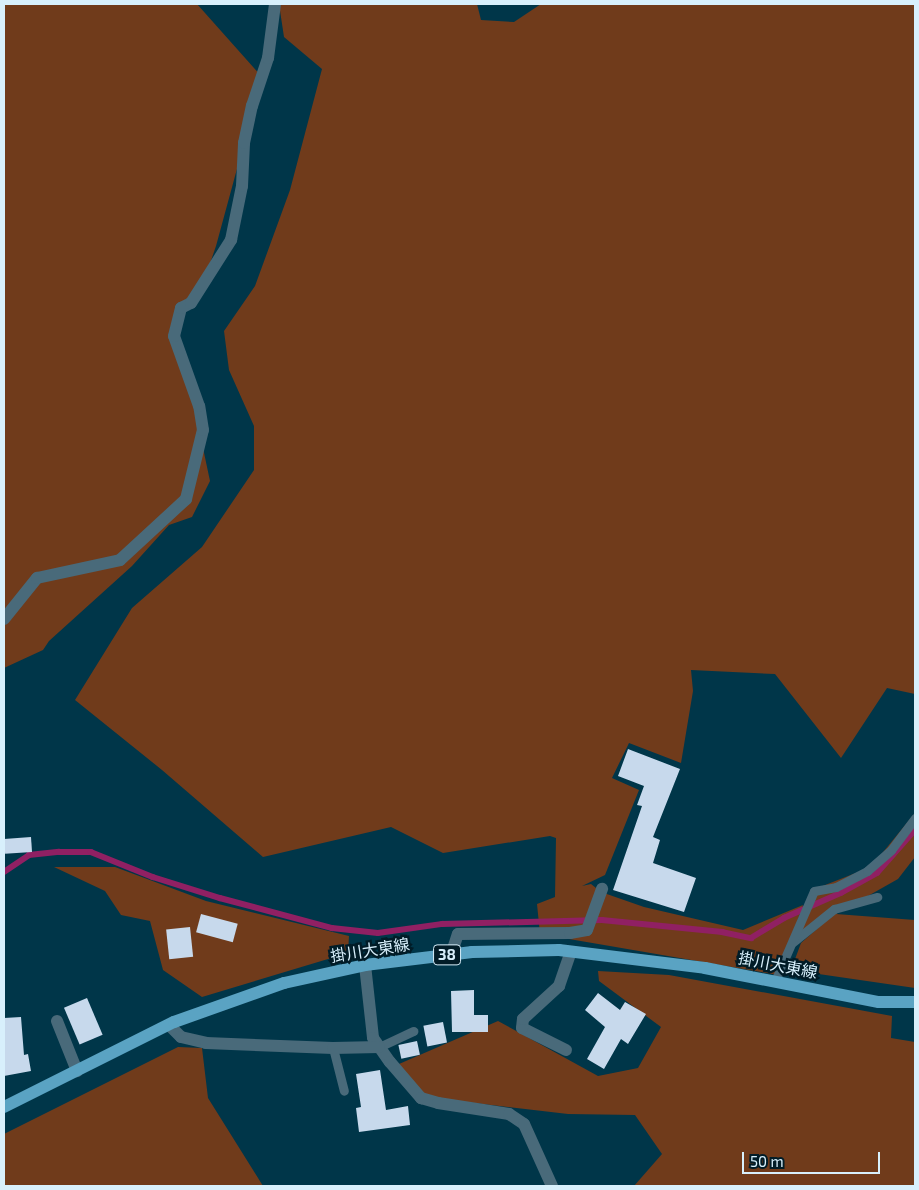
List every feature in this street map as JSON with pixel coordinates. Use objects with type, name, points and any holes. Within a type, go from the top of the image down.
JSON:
[{"type":"main road","name":"掛川大東線","points":[[4,1107],[169,1025],[284,983],[365,965],[451,954],[472,952],[570,952],[705,968],[878,1002],[915,1002]]},
{"type":"street","points":[[4,619],[37,578],[120,560],[186,499],[203,430],[199,406],[174,336],[181,308],[191,303],[231,240],[242,186],[244,143],[252,106],[268,58],[275,4]]},
{"type":"street","points":[[451,954],[458,934],[570,934],[587,930],[602,889]]},
{"type":"street","points":[[566,1050],[522,1028],[523,1020],[559,986],[570,952]]},
{"type":"street","points":[[365,965],[373,1038],[421,1098],[438,1103],[509,1114],[524,1124],[552,1186]]},
{"type":"street","points":[[57,1022],[78,1071]]},
{"type":"street","points":[[169,1025],[181,1037],[206,1043],[333,1048],[379,1047]]},
{"type":"lane","points":[[775,981],[814,892],[836,887],[867,871],[891,850],[915,818]]},
{"type":"lane","points":[[791,944],[834,909],[877,897]]},
{"type":"lane","points":[[379,1047],[414,1031]]},
{"type":"lane","points":[[333,1048],[344,1091]]},
{"type":"shaded area","points":[[4,4],[197,4],[262,77],[216,246],[203,284],[175,316],[210,481],[192,517],[169,525],[132,566],[49,641],[43,650],[4,668]]},
{"type":"shaded area","points":[[279,4],[477,4],[481,20],[514,22],[541,4],[915,4],[915,694],[887,688],[841,758],[775,674],[691,670],[693,691],[681,763],[629,743],[612,778],[639,790],[605,875],[582,886],[591,884],[601,892],[644,907],[743,930],[803,905],[778,975],[540,934],[537,904],[555,897],[556,838],[550,836],[443,853],[391,827],[263,857],[162,770],[75,700],[132,608],[202,547],[254,470],[254,426],[229,370],[224,331],[255,286],[290,190],[322,69],[284,37]]},
{"type":"shaded area","points":[[915,813],[915,857],[898,879],[836,914],[915,920],[915,988],[791,970],[801,943],[826,921],[790,946],[815,889],[871,867]]},
{"type":"shaded area","points":[[54,867],[115,867],[206,901],[349,936],[348,953],[202,997],[163,970],[150,921],[121,915],[105,891]]},
{"type":"shaded area","points":[[598,971],[669,975],[892,1016],[891,1038],[915,1042],[915,1186],[634,1186],[662,1154],[635,1115],[568,1114],[424,1097],[399,1064],[498,1021],[598,1076],[638,1068],[661,1027],[599,981]]},
{"type":"shaded area","points":[[178,1047],[202,1048],[208,1098],[263,1186],[4,1186],[4,1134]]},
{"type":"building","points":[[628,749],[680,769],[653,837],[660,840],[653,863],[696,878],[684,912],[613,890],[642,806],[637,805],[644,786],[618,776]]},
{"type":"building","points":[[31,837],[32,852],[5,854],[4,839]]},
{"type":"building","points":[[201,914],[238,924],[233,942],[196,932]]},
{"type":"building","points":[[190,927],[193,957],[169,959],[166,930]]},
{"type":"building","points":[[474,990],[474,1015],[488,1015],[488,1032],[452,1032],[451,991]]},
{"type":"building","points":[[598,993],[620,1010],[625,1002],[646,1014],[628,1044],[621,1039],[604,1069],[587,1059],[605,1027],[585,1010]]},
{"type":"building","points":[[87,998],[103,1035],[80,1045],[64,1008]]},
{"type":"building","points":[[21,1017],[24,1055],[28,1054],[31,1071],[4,1076],[4,1018]]},
{"type":"building","points":[[443,1022],[447,1043],[427,1046],[423,1026]]},
{"type":"building","points":[[417,1041],[420,1055],[401,1059],[398,1045]]},
{"type":"building","points":[[380,1070],[386,1110],[408,1106],[410,1125],[359,1132],[356,1108],[361,1107],[356,1074]]},
{"type":"waterway","points":[[4,872],[29,855],[59,852],[91,852],[153,877],[220,898],[332,928],[378,933],[442,924],[602,920],[722,932],[751,938],[784,918],[841,893],[877,873],[915,830]]}]
